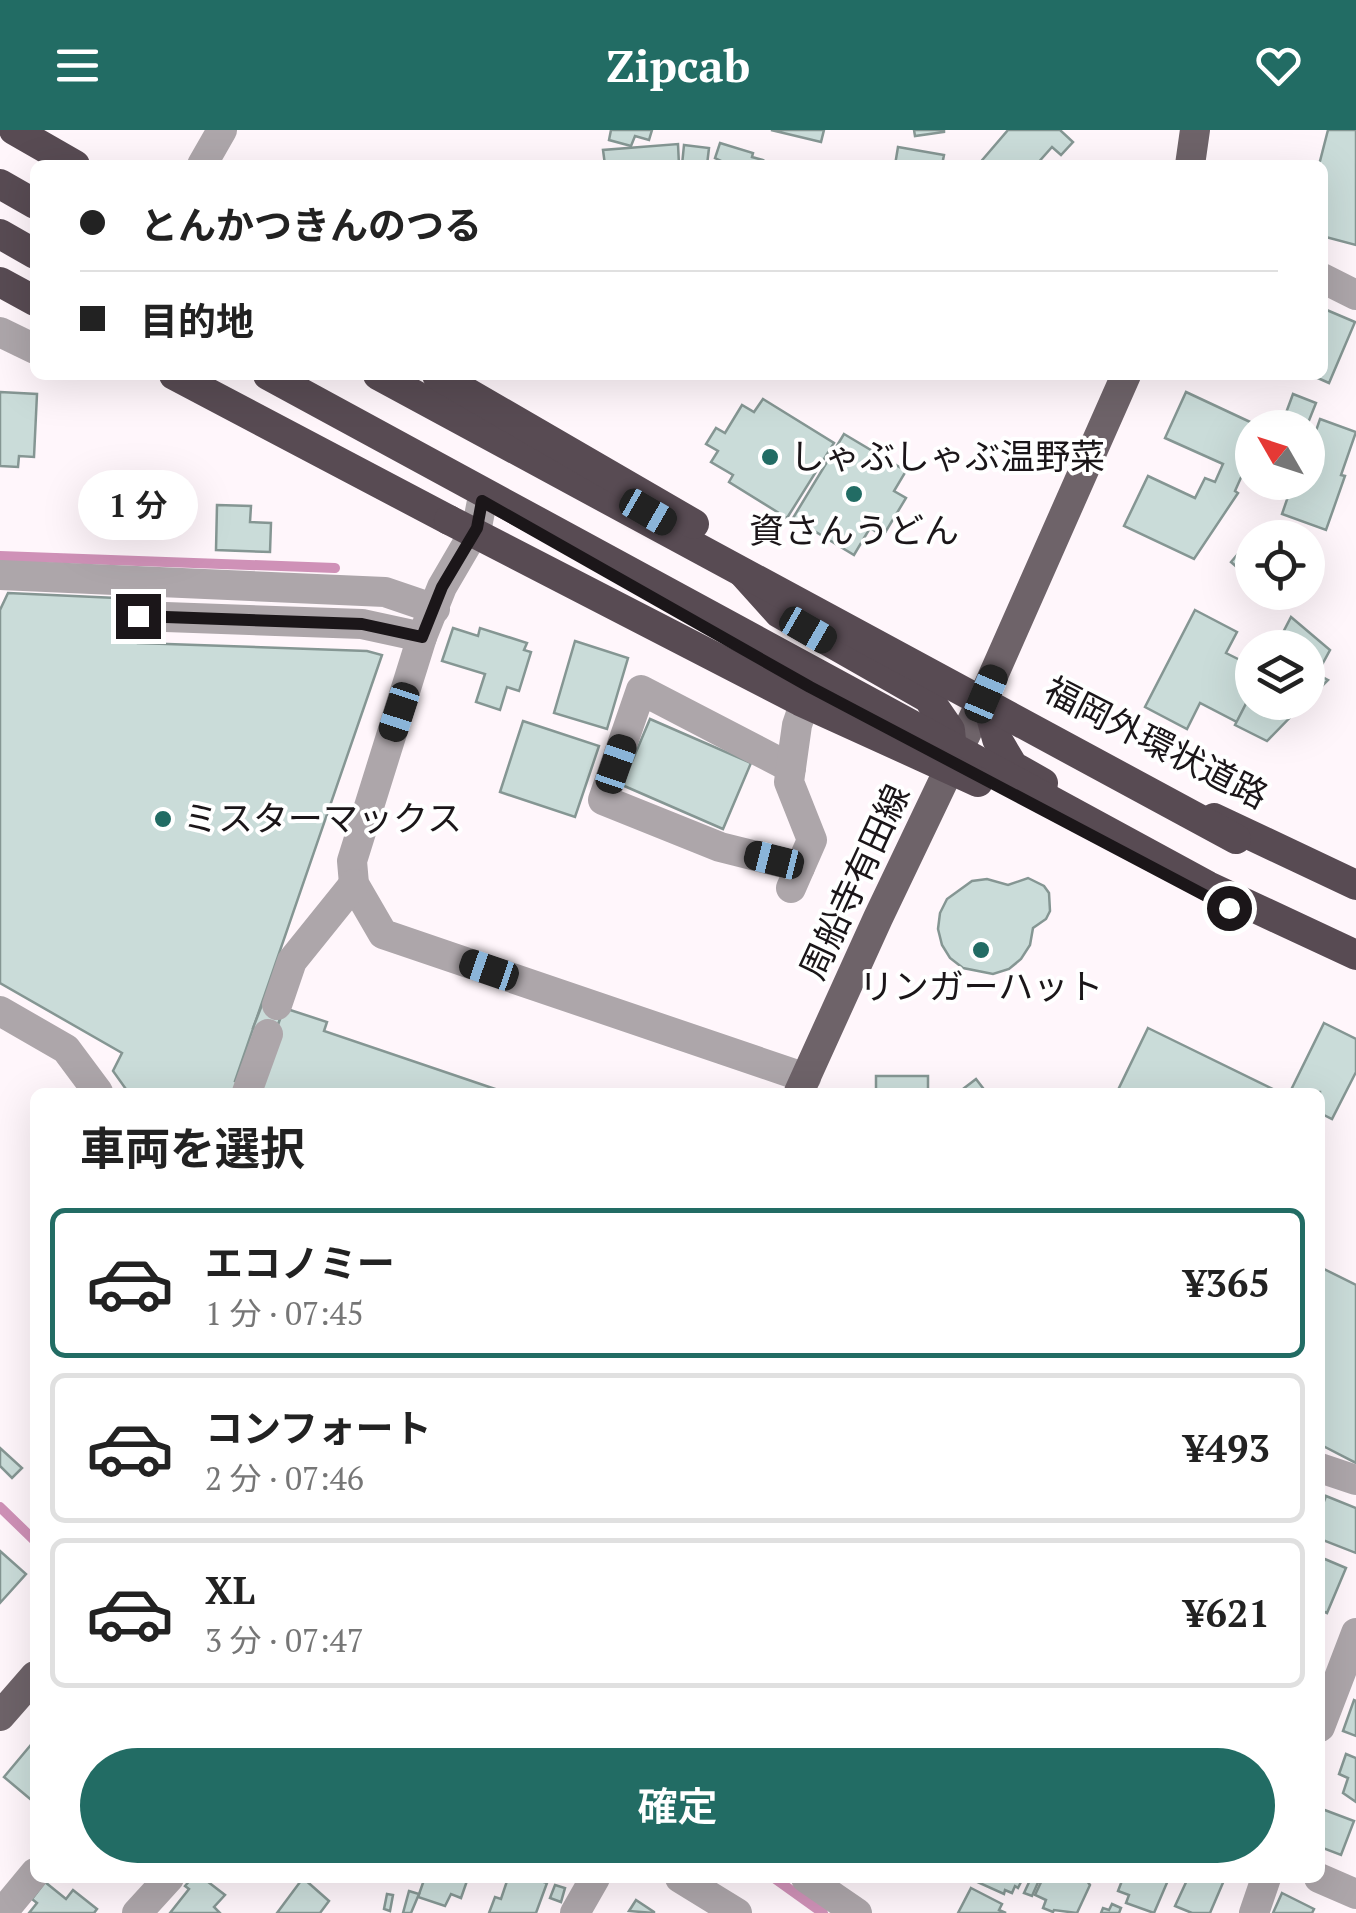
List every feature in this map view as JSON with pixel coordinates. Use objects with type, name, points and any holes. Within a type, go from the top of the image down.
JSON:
[{"type":"highway","points":[[14,130],[67,160]]},
{"type":"highway","points":[[0,166],[30,179]]},
{"type":"highway","points":[[0,166],[30,185]]},
{"type":"highway","points":[[0,184],[30,201]]},
{"type":"highway","points":[[0,232],[30,248]]},
{"type":"highway","points":[[0,282],[30,298]]},
{"type":"highway","points":[[184,380],[800,701],[1206,890],[1356,955]]},
{"type":"highway","points":[[269,380],[810,687],[1206,890]]},
{"type":"highway","points":[[269,380],[1356,970]]},
{"type":"highway","points":[[387,380],[1236,839],[1356,897]]},
{"type":"highway","name":"福岡外環状道路","points":[[406,380],[733,561],[986,694],[1082,754],[1356,885]]},
{"type":"highway","points":[[446,380],[1236,839]]},
{"type":"highway","points":[[733,561],[778,614],[928,698],[950,730],[952,763]]},
{"type":"highway","points":[[986,694],[997,739],[1012,766],[1110,821],[1206,890]]},
{"type":"main road","points":[[1191,160],[1196,130]]},
{"type":"main road","name":"周船寺有田線","points":[[803,1085],[986,694],[1124,380]]},
{"type":"main road","points":[[0,1716],[30,1682]]},
{"type":"street","points":[[205,160],[222,130]]},
{"type":"street","points":[[1328,281],[1356,295]]},
{"type":"street","points":[[0,332],[30,347]]},
{"type":"street","points":[[482,501],[477,528],[442,587],[428,623],[352,861],[354,884],[383,934],[803,1085]]},
{"type":"street","points":[[0,574],[384,592],[428,623]]},
{"type":"street","points":[[138,616],[362,624],[392,630],[428,623]]},
{"type":"street","points":[[791,768],[641,690],[603,800],[796,877],[812,840],[790,782],[797,725],[810,687]]},
{"type":"street","points":[[248,1088],[292,961],[354,884]]},
{"type":"street","points":[[0,1011],[66,1049],[95,1088]]},
{"type":"street","points":[[1325,1470],[1356,1480]]},
{"type":"street","points":[[1326,1692],[1356,1632]]},
{"type":"street","points":[[2,1913],[30,1880]]},
{"type":"street","points":[[1325,1881],[1356,1894]]},
{"type":"street","points":[[137,1913],[164,1883]]},
{"type":"street","points":[[576,1913],[592,1883]]},
{"type":"street","points":[[688,1883],[737,1913]]},
{"type":"street","points":[[813,1883],[857,1913]]},
{"type":"street","points":[[1254,1913],[1264,1883]]},
{"type":"building","points":[[611,130],[652,130],[649,140],[635,136],[631,146],[609,140]]},
{"type":"building","points":[[771,130],[824,130],[821,142]]},
{"type":"building","points":[[914,130],[944,130],[944,132],[915,136]]},
{"type":"building","points":[[1008,130],[1060,130],[1073,142],[1061,155],[1052,147],[1040,160],[982,160]]},
{"type":"building","points":[[1328,130],[1356,130],[1356,245],[1328,238],[1328,160],[1320,160]]},
{"type":"building","points":[[720,143],[763,160],[719,160],[715,158]]},
{"type":"building","points":[[678,144],[679,160],[604,160],[603,150]]},
{"type":"building","points":[[684,145],[709,148],[708,160],[682,160]]},
{"type":"building","points":[[898,147],[944,155],[943,160],[896,160]]},
{"type":"building","points":[[1328,311],[1355,322],[1329,383],[1322,380],[1328,380]]},
{"type":"building","points":[[0,392],[37,394],[34,457],[19,456],[18,467],[0,466]]},
{"type":"building","points":[[1186,392],[1235,415],[1235,498],[1194,559],[1124,526],[1148,476],[1195,498],[1205,478],[1215,482],[1223,464],[1165,438]]},
{"type":"building","points":[[1293,394],[1316,403],[1313,410],[1287,410]]},
{"type":"building","name":"しゃぶしゃぶ温野菜","points":[[763,399],[834,443],[787,518],[729,482],[733,475],[711,462],[718,451],[706,444],[716,428],[725,433],[742,405],[754,412]]},
{"type":"building","points":[[1325,421],[1356,432],[1326,530],[1325,520],[1298,520],[1282,514],[1287,500],[1325,500]]},
{"type":"building","name":"資さんうどん","points":[[844,434],[906,471],[894,491],[906,498],[883,536],[870,528],[854,555],[793,518]]},
{"type":"building","points":[[217,505],[251,506],[250,522],[271,523],[270,552],[216,550]]},
{"type":"building","name":"ミスターマックス","points":[[8,593],[138,599],[138,643],[367,651],[382,655],[235,1081],[242,1084],[240,1088],[125,1088],[113,1071],[122,1053],[0,983],[0,610]]},
{"type":"building","points":[[1195,610],[1235,631],[1226,653],[1235,658],[1237,722],[1200,703],[1187,729],[1145,707]]},
{"type":"building","points":[[1291,617],[1306,630],[1284,630]]},
{"type":"building","points":[[453,628],[478,636],[480,628],[527,643],[524,650],[531,652],[519,691],[507,687],[500,710],[476,702],[485,674],[442,661]]},
{"type":"building","points":[[575,641],[628,658],[607,729],[554,713]]},
{"type":"building","points":[[650,719],[751,763],[723,829],[622,785]]},
{"type":"building","points":[[1238,720],[1287,720],[1267,741],[1235,725]]},
{"type":"building","points":[[523,721],[599,746],[575,817],[500,792]]},
{"type":"building","points":[[1028,878],[1049,893],[1050,911],[1033,928],[1030,945],[1021,959],[1009,969],[993,974],[963,968],[950,958],[938,929],[947,899],[972,881],[987,879],[1008,885]]},
{"type":"building","points":[[267,992],[284,1008],[274,1036],[253,1028]]},
{"type":"building","points":[[284,1008],[327,1022],[324,1031],[492,1088],[255,1088]]},
{"type":"building","points":[[1324,1023],[1356,1039],[1356,1072],[1332,1119],[1325,1116],[1325,1088],[1292,1088]]},
{"type":"building","points":[[1148,1028],[1271,1088],[1119,1088]]},
{"type":"building","points":[[876,1076],[928,1076],[928,1088],[876,1088]]},
{"type":"building","points":[[976,1079],[983,1088],[964,1088]]},
{"type":"building","points":[[1325,1270],[1356,1285],[1356,1463],[1325,1447]]},
{"type":"building","points":[[0,1448],[22,1468],[12,1478],[0,1466]]},
{"type":"building","points":[[1325,1499],[1356,1508],[1356,1553],[1325,1541]]},
{"type":"building","points":[[0,1551],[26,1574],[0,1603]]},
{"type":"building","points":[[1325,1559],[1346,1568],[1325,1612]]},
{"type":"building","points":[[1356,1701],[1356,1736],[1343,1731]]},
{"type":"building","points":[[30,1746],[30,1799],[4,1777]]},
{"type":"building","points":[[1346,1754],[1356,1758],[1356,1802],[1343,1793],[1348,1778],[1339,1774]]},
{"type":"building","points":[[1325,1810],[1354,1821],[1341,1855],[1325,1849]]},
{"type":"building","points":[[46,1883],[66,1899],[73,1890],[97,1909],[94,1913],[29,1913],[37,1903],[32,1899]]},
{"type":"building","points":[[209,1883],[225,1895],[214,1907],[220,1913],[170,1913],[189,1889],[185,1886]]},
{"type":"building","points":[[299,1883],[309,1883],[329,1901],[320,1913],[277,1913]]},
{"type":"building","points":[[423,1883],[466,1883],[461,1898],[451,1894],[445,1906],[418,1897]]},
{"type":"building","points":[[506,1883],[547,1883],[536,1913],[489,1913],[495,1897],[501,1899]]},
{"type":"building","points":[[979,1883],[1020,1883],[1012,1893],[1005,1890],[1004,1894]]},
{"type":"building","points":[[1029,1883],[1038,1883],[1032,1896],[1024,1893]]},
{"type":"building","points":[[1041,1883],[1090,1885],[1077,1913],[1043,1908],[1046,1900],[1035,1895]]},
{"type":"building","points":[[1121,1883],[1167,1883],[1154,1913],[1126,1903],[1129,1895],[1118,1891]]},
{"type":"building","points":[[1186,1883],[1223,1883],[1210,1913],[1192,1913],[1175,1906]]},
{"type":"building","points":[[555,1885],[565,1888],[561,1902],[550,1898]]},
{"type":"building","points":[[971,1888],[1002,1904],[999,1910],[1006,1913],[958,1913]]},
{"type":"building","points":[[409,1891],[419,1894],[411,1913],[403,1913]]},
{"type":"building","points":[[1282,1893],[1314,1909],[1312,1913],[1273,1913]]},
{"type":"building","points":[[387,1894],[393,1895],[390,1911],[384,1909]]},
{"type":"building","points":[[636,1900],[654,1912],[654,1913],[629,1911]]},
{"type":"building","points":[[1112,1904],[1121,1908],[1119,1913],[1101,1913],[1103,1908],[1109,1910]]},
{"type":"waterway","points":[[0,556],[335,568]]},
{"type":"waterway","points":[[0,1507],[30,1536]]},
{"type":"waterway","points":[[781,1883],[823,1913]]},
{"type":"place","name":"しゃぶしゃぶ温野菜","points":[[770,457]]},
{"type":"place","name":"資さんうどん","points":[[854,494]]},
{"type":"place","name":"ミスターマックス","points":[[163,819]]},
{"type":"place","name":"リンガーハット","points":[[981,950]]},
{"type":"route","points":[[138,616],[362,624],[422,637],[442,587],[477,528],[482,501],[810,687],[1229,908]]}]
